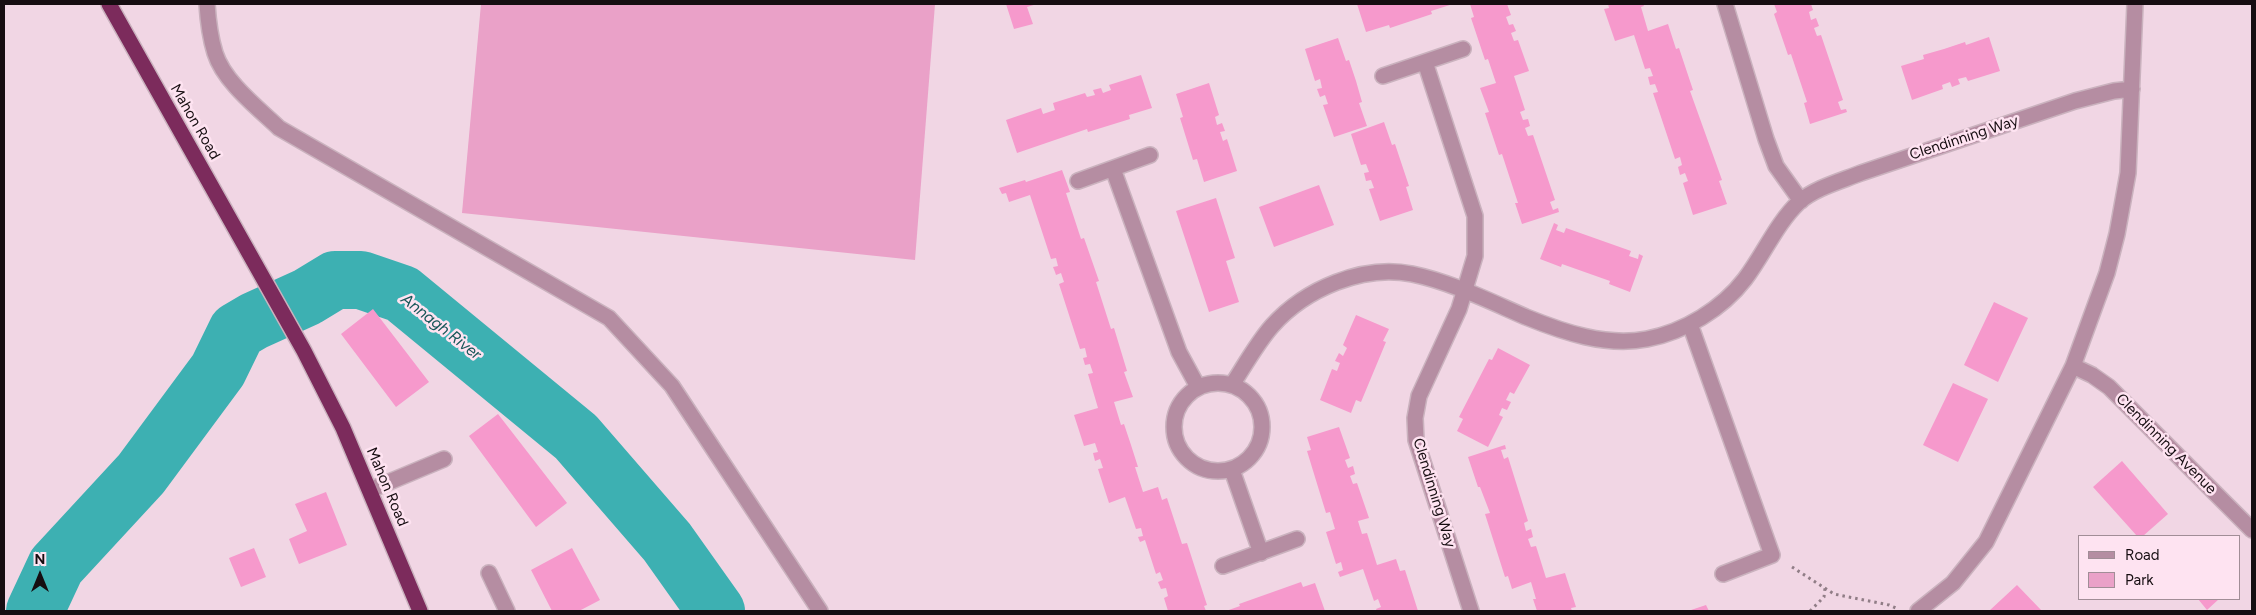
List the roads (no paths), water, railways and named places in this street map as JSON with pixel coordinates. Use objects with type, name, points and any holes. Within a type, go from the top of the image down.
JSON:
[{"type":"highway","name":"Mahon Road","points":[[109,4],[304,351],[370,490],[420,611]]},
{"type":"street","points":[[207,4],[215,54],[238,90],[279,128],[609,318],[672,386],[820,611]]},
{"type":"street","points":[[1724,4],[1776,166],[1801,201]]},
{"type":"street","points":[[1918,611],[1953,583],[1986,542],[2073,366],[2107,273],[2117,234],[2128,173],[2135,4]]},
{"type":"street","points":[[1383,76],[1463,49]]},
{"type":"street","name":"Clendinning Way","points":[[1425,62],[1474,216],[1475,256],[1459,309],[1419,396],[1415,418],[1416,440],[1471,611]]},
{"type":"street","name":"Clendinning Way","points":[[1232,385],[1260,342],[1284,314],[1302,300],[1330,286],[1357,276],[1387,271],[1412,274],[1464,291],[1555,329],[1589,338],[1618,341],[1647,339],[1690,324],[1717,307],[1744,280],[1782,222],[1801,201],[1829,186],[1861,173],[2075,101],[2114,91],[2132,90]]},
{"type":"street","points":[[1078,181],[1150,155]]},
{"type":"street","points":[[1113,169],[1179,352],[1198,387]]},
{"type":"street","points":[[1690,324],[1772,555],[1723,574]]},
{"type":"street","name":"Clendinning Avenue","points":[[2073,366],[2092,375],[2109,388],[2252,530]]},
{"type":"street","points":[[1209,383],[1232,385],[1244,391],[1254,401],[1260,414],[1263,427],[1260,441],[1254,454],[1232,470],[1217,472],[1202,469],[1189,462],[1179,451],[1176,444],[1173,422],[1177,408],[1186,395],[1198,387],[1209,383]]},
{"type":"street","points":[[370,490],[444,459]]},
{"type":"street","points":[[1232,470],[1261,553]]},
{"type":"street","points":[[1223,566],[1297,539]]},
{"type":"street","points":[[489,573],[507,611]]},
{"type":"waterway","name":"Annagh River","points":[[35,611],[56,566],[141,474],[218,370],[237,331],[254,321],[307,297],[335,280],[361,280],[402,294],[576,437],[667,542],[716,611]]}]
